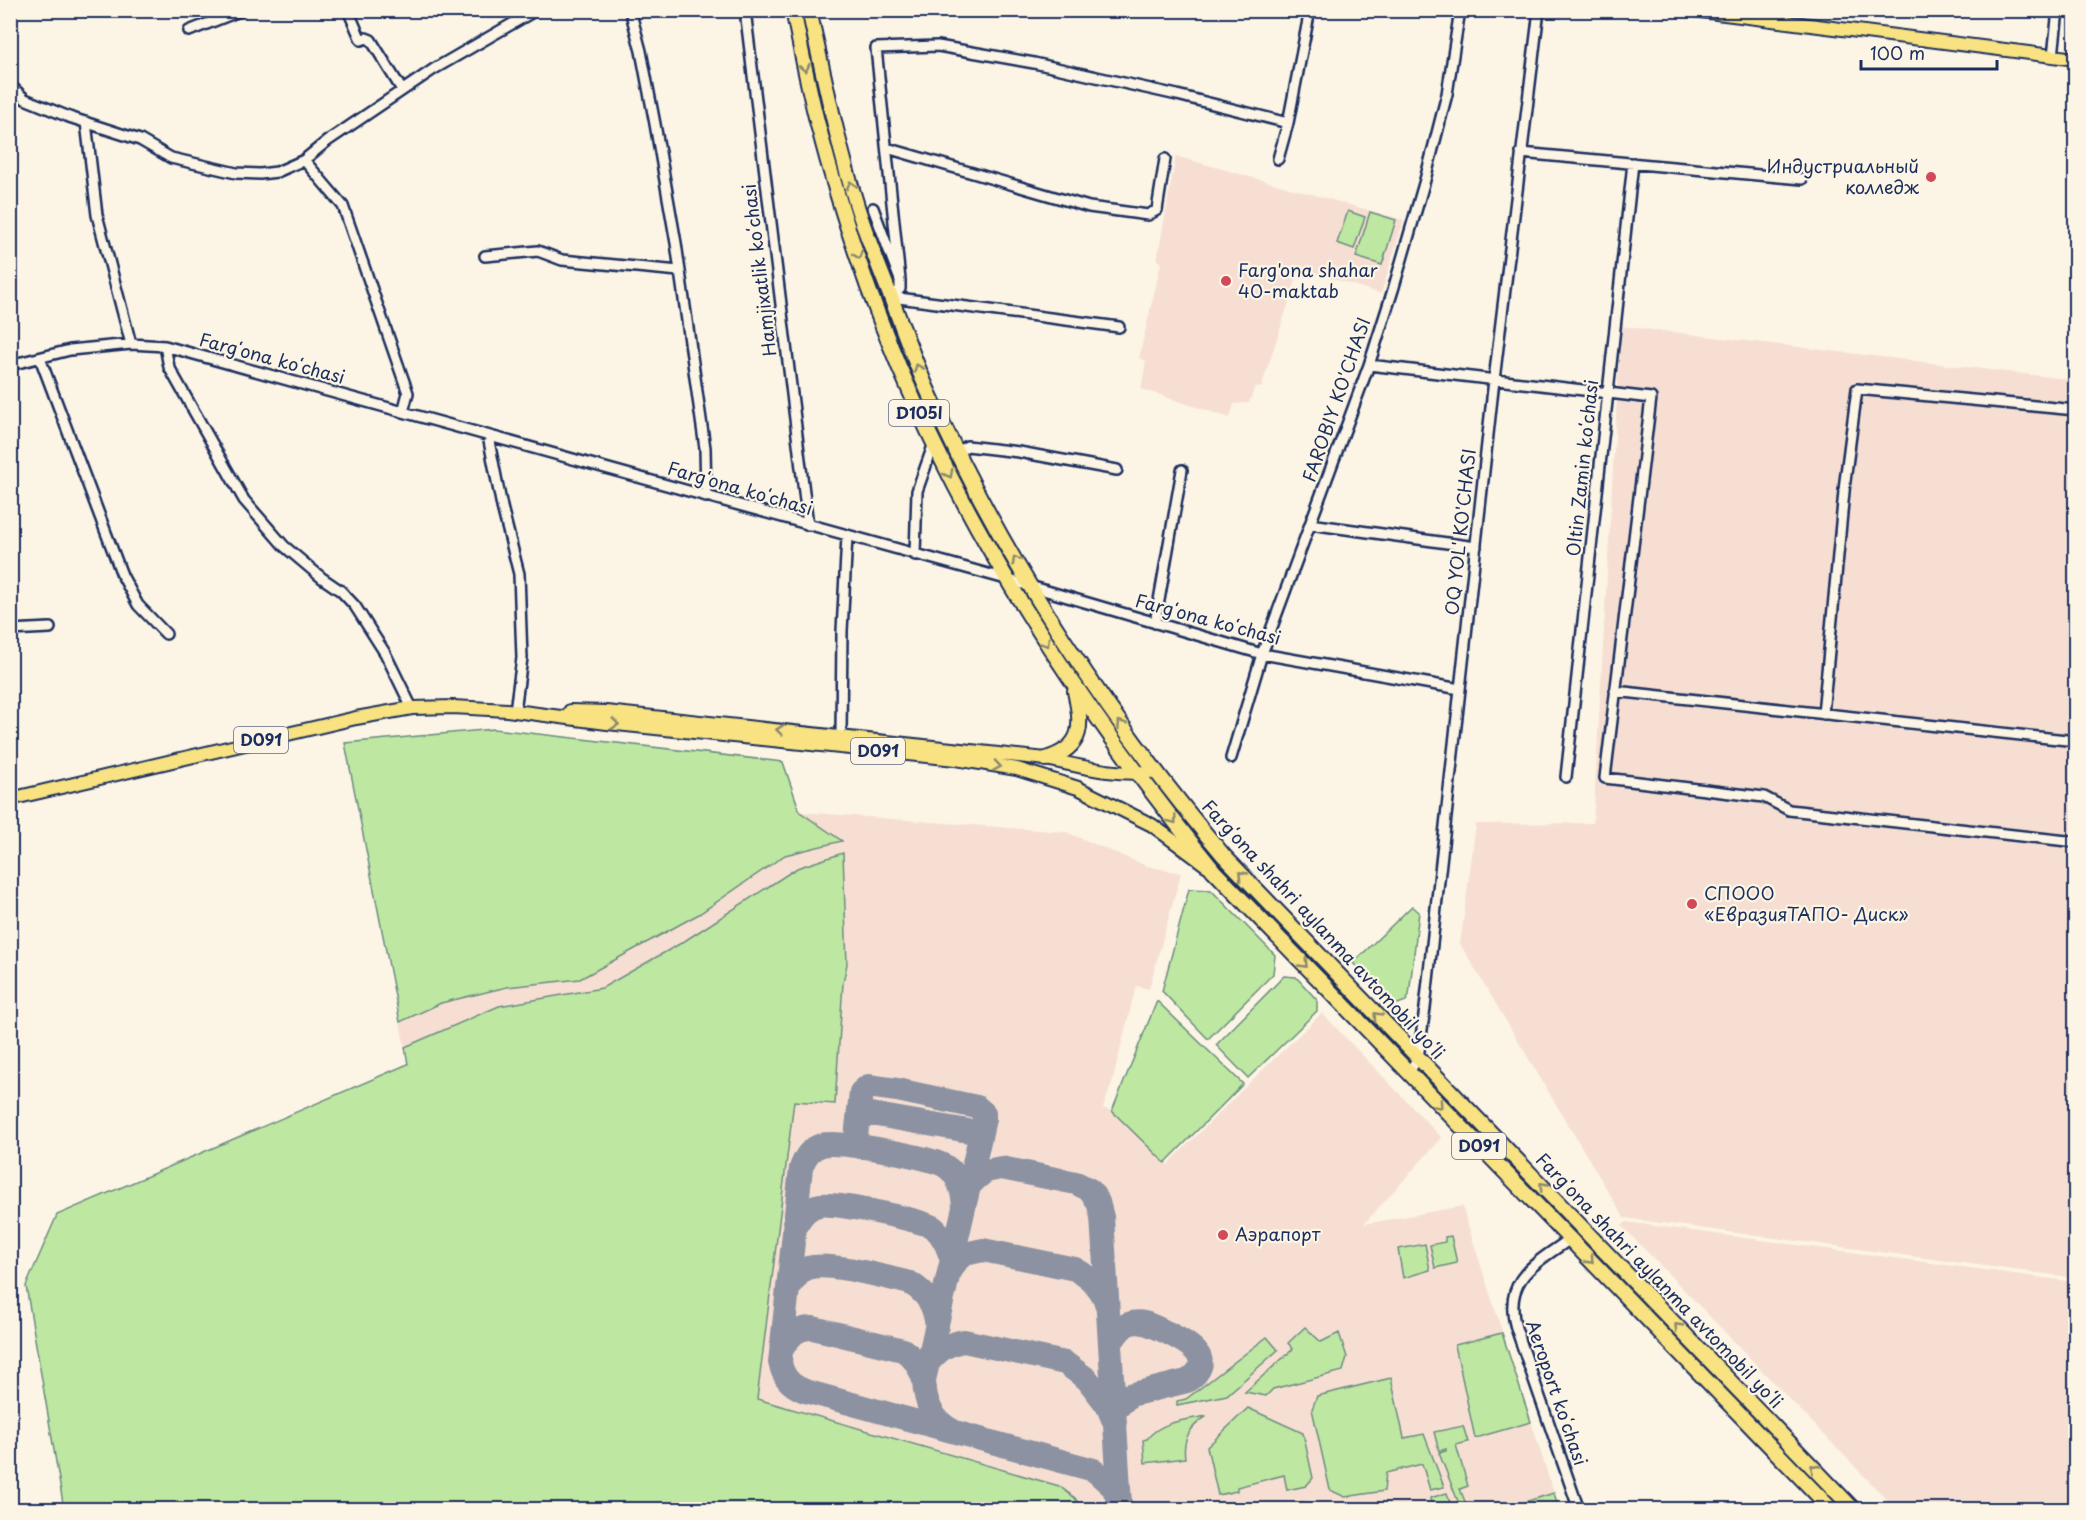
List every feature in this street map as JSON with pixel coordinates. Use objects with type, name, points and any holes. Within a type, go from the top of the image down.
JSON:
[{"type":"highway","name":"Fargʻona shahri aylanma avtomobil yoʻli","points":[[793,10],[818,123],[842,209],[875,303],[914,402],[1006,579],[1074,686],[1138,774],[1214,871],[1832,1509]]},
{"type":"highway","name":"Fargʻona shahri aylanma avtomobil yoʻli","points":[[809,10],[854,196],[933,403],[957,452],[1032,588],[1139,752],[1224,856],[1854,1509]]},
{"type":"highway","points":[[1047,759],[1060,755],[1076,742],[1080,732],[1074,686]]},
{"type":"main road","points":[[1693,10],[2076,58]]},
{"type":"main road","name":"D091","points":[[10,799],[356,718],[412,708],[453,706],[956,759],[1017,769],[1078,788],[1152,825],[1214,871]]},
{"type":"main road","name":"D091","points":[[515,711],[606,712],[1047,759],[1099,770],[1138,774],[1156,771]]},
{"type":"street","points":[[189,31],[242,10]]},
{"type":"street","points":[[348,10],[361,40],[371,39],[402,90]]},
{"type":"street","points":[[10,82],[12,87],[25,99],[140,140],[171,158],[236,172],[260,174],[277,172],[304,160],[326,142],[434,69],[536,10]]},
{"type":"street","points":[[630,10],[656,124],[676,243],[705,448],[706,497]]},
{"type":"street","name":"Hamjixatlik koʻchasi","points":[[745,10],[808,525]]},
{"type":"street","points":[[1278,159],[1288,123],[1310,10]]},
{"type":"street","name":"FAROBIY KO'CHASI","points":[[1231,758],[1262,654],[1368,365],[1422,191],[1445,105],[1460,10]]},
{"type":"street","name":"OQ YOL' KO'CHASI","points":[[1418,1058],[1494,380],[1539,10]]},
{"type":"street","points":[[2053,56],[2058,10]]},
{"type":"street","points":[[891,297],[900,289],[900,280],[876,48],[938,46],[1034,63],[1177,94],[1288,123]]},
{"type":"street","points":[[86,122],[97,215],[131,344]]},
{"type":"street","points":[[887,148],[1089,207],[1148,215],[1157,210],[1164,159]]},
{"type":"street","points":[[1521,153],[1802,179]]},
{"type":"street","points":[[304,160],[343,206],[408,393],[403,412]]},
{"type":"street","name":"Oltin Zamin koʻchasi","points":[[1566,777],[1633,163]]},
{"type":"street","points":[[873,208],[900,280]]},
{"type":"street","points":[[485,256],[538,251],[562,260],[679,271]]},
{"type":"street","points":[[891,297],[1119,327]]},
{"type":"street","name":"Fargʻona koʻchasi","points":[[10,364],[70,350],[131,344],[165,346],[1006,579],[1262,654],[1460,689]]},
{"type":"street","points":[[165,346],[169,367],[244,500],[284,546],[341,591],[355,606],[385,653],[412,708]]},
{"type":"street","points":[[40,358],[116,560],[138,605],[166,634]]},
{"type":"street","points":[[1368,365],[1651,398],[1605,778],[1764,797],[1789,810],[2076,842]]},
{"type":"street","points":[[1823,714],[1845,481],[1857,389],[2076,410]]},
{"type":"street","points":[[488,436],[502,507],[519,574],[522,658],[515,711]]},
{"type":"street","points":[[915,555],[917,491],[934,443]]},
{"type":"street","points":[[957,452],[967,446],[1117,470]]},
{"type":"street","points":[[1155,623],[1182,470]]},
{"type":"street","points":[[1310,524],[1476,547]]},
{"type":"street","points":[[841,736],[842,631],[847,536]]},
{"type":"street","points":[[10,630],[50,628]]},
{"type":"street","points":[[1615,691],[2076,741]]},
{"type":"street","points":[[1408,1072],[1418,1058]]},
{"type":"street","name":"Aeroport koʻchasi","points":[[1570,1239],[1544,1257],[1524,1275],[1514,1290],[1511,1302],[1516,1328],[1579,1509]]},
{"type":"shaded area","name":"Farg'ona shahar 40-maktab","points":[[1176,156],[1404,220],[1381,294],[1300,268],[1261,388],[1255,387],[1249,403],[1234,404],[1230,418],[1141,389],[1146,361],[1139,358],[1161,263],[1157,260]]},
{"type":"shaded area","points":[[1621,326],[2075,380],[2075,1278],[1624,1218],[1460,944],[1476,824],[1593,823]]},
{"type":"shaded area","points":[[494,729],[783,762],[801,812],[1066,832],[1147,866],[1181,873],[1149,989],[1136,986],[1112,1083],[1103,1108],[1112,1111],[1167,1165],[1322,1013],[1442,1138],[1364,1224],[1462,1206],[1559,1509],[64,1509],[26,1286],[57,1215],[408,1064],[345,743]]},
{"type":"shaded area","points":[[1626,1222],[2075,1282],[2075,1509],[1896,1509],[1622,1226]]},
{"type":"green space","points":[[1348,211],[1365,217],[1354,249],[1337,243]]},
{"type":"green space","points":[[1370,212],[1396,220],[1382,265],[1356,257]]},
{"type":"green space","points":[[494,729],[783,762],[800,812],[842,841],[785,855],[699,914],[580,979],[507,987],[441,1003],[400,1022],[345,743]]},
{"type":"green space","points":[[843,853],[847,964],[843,983],[835,1104],[794,1101],[757,1399],[1059,1486],[1075,1498],[1082,1509],[64,1509],[26,1286],[57,1215],[408,1064],[405,1047],[499,1006],[602,988],[683,942],[797,868]]},
{"type":"green space","points":[[1189,889],[1211,890],[1275,955],[1273,974],[1208,1039],[1162,991]]},
{"type":"green space","points":[[1412,906],[1419,912],[1409,995],[1406,1001],[1398,1004],[1392,1003],[1353,963]]},
{"type":"green space","points":[[1284,976],[1296,977],[1317,1000],[1317,1011],[1248,1078],[1216,1045]]},
{"type":"green space","points":[[1157,1001],[1243,1084],[1165,1163],[1112,1111]]},
{"type":"green space","points":[[1451,1236],[1457,1263],[1435,1268],[1430,1245],[1445,1242],[1445,1237]]},
{"type":"green space","points":[[1425,1244],[1430,1270],[1403,1278],[1398,1249]]},
{"type":"green space","points":[[1305,1327],[1321,1342],[1339,1333],[1347,1357],[1343,1371],[1273,1389],[1266,1396],[1245,1392],[1293,1349],[1288,1343]]},
{"type":"green space","points":[[1502,1333],[1531,1422],[1475,1438],[1455,1345]]},
{"type":"green space","points":[[1267,1337],[1278,1350],[1227,1395],[1177,1405],[1177,1401],[1186,1399]]},
{"type":"green space","points":[[1391,1378],[1404,1438],[1424,1434],[1444,1487],[1430,1490],[1422,1464],[1386,1473],[1384,1491],[1345,1497],[1330,1490],[1312,1409],[1317,1396]]},
{"type":"green space","points":[[1248,1408],[1303,1433],[1313,1478],[1306,1486],[1287,1490],[1284,1475],[1237,1487],[1237,1491],[1218,1495],[1207,1447]]},
{"type":"green space","points":[[1207,1416],[1189,1433],[1185,1444],[1185,1458],[1145,1463],[1143,1440],[1167,1425]]},
{"type":"green space","points":[[1463,1426],[1468,1442],[1456,1445],[1468,1486],[1460,1489],[1468,1509],[1461,1509],[1439,1453],[1446,1449],[1439,1451],[1434,1432]]},
{"type":"green space","points":[[1447,1493],[1452,1509],[1432,1508],[1430,1498]]},
{"type":"green space","points":[[1554,1493],[1559,1509],[1502,1509]]},
{"type":"green space","points":[[1301,1502],[1311,1503],[1319,1509],[1290,1509],[1289,1505]]},
{"type":"taxiway","points":[[860,1147],[856,1137],[861,1092],[868,1086],[977,1107],[984,1113],[984,1119],[969,1186]]},
{"type":"taxiway","points":[[858,1119],[871,1114],[974,1132],[980,1138]]},
{"type":"taxiway","points":[[953,1431],[940,1422],[931,1410],[924,1380],[969,1186],[986,1171],[1001,1168],[1076,1183],[1090,1190],[1098,1202],[1102,1217],[1120,1504],[1113,1487],[1094,1470],[805,1391],[791,1383],[783,1372],[780,1362],[801,1168],[811,1151],[822,1145],[846,1145],[904,1154],[936,1162],[954,1174],[961,1189],[964,1207]]},
{"type":"taxiway","points":[[796,1225],[806,1212],[820,1205],[842,1206],[897,1216],[934,1228],[943,1239],[952,1260]]},
{"type":"taxiway","points":[[950,1272],[958,1259],[965,1254],[983,1250],[1075,1269],[1094,1283],[1106,1303]]},
{"type":"taxiway","points":[[789,1288],[802,1271],[817,1266],[858,1271],[910,1283],[929,1301],[937,1326]]},
{"type":"taxiway","points":[[1110,1344],[1125,1326],[1138,1322],[1154,1326],[1184,1342],[1197,1353],[1200,1359],[1200,1366],[1196,1373],[1187,1381],[1130,1395],[1114,1411]]},
{"type":"taxiway","points":[[782,1349],[795,1333],[813,1328],[903,1350],[916,1363],[924,1380]]},
{"type":"taxiway","points":[[928,1363],[944,1348],[964,1341],[1065,1363],[1087,1379],[1107,1405],[1113,1419]]},
{"type":"place","name":"Индустриальный колледж","points":[[1931,177]]},
{"type":"place","name":"Farg'ona shahar 40-maktab","points":[[1226,281]]},
{"type":"place","name":"СПООО «ЕвразияТАПО- Диск»","points":[[1692,904]]},
{"type":"place","name":"Аэрапорт","points":[[1223,1235]]}]
